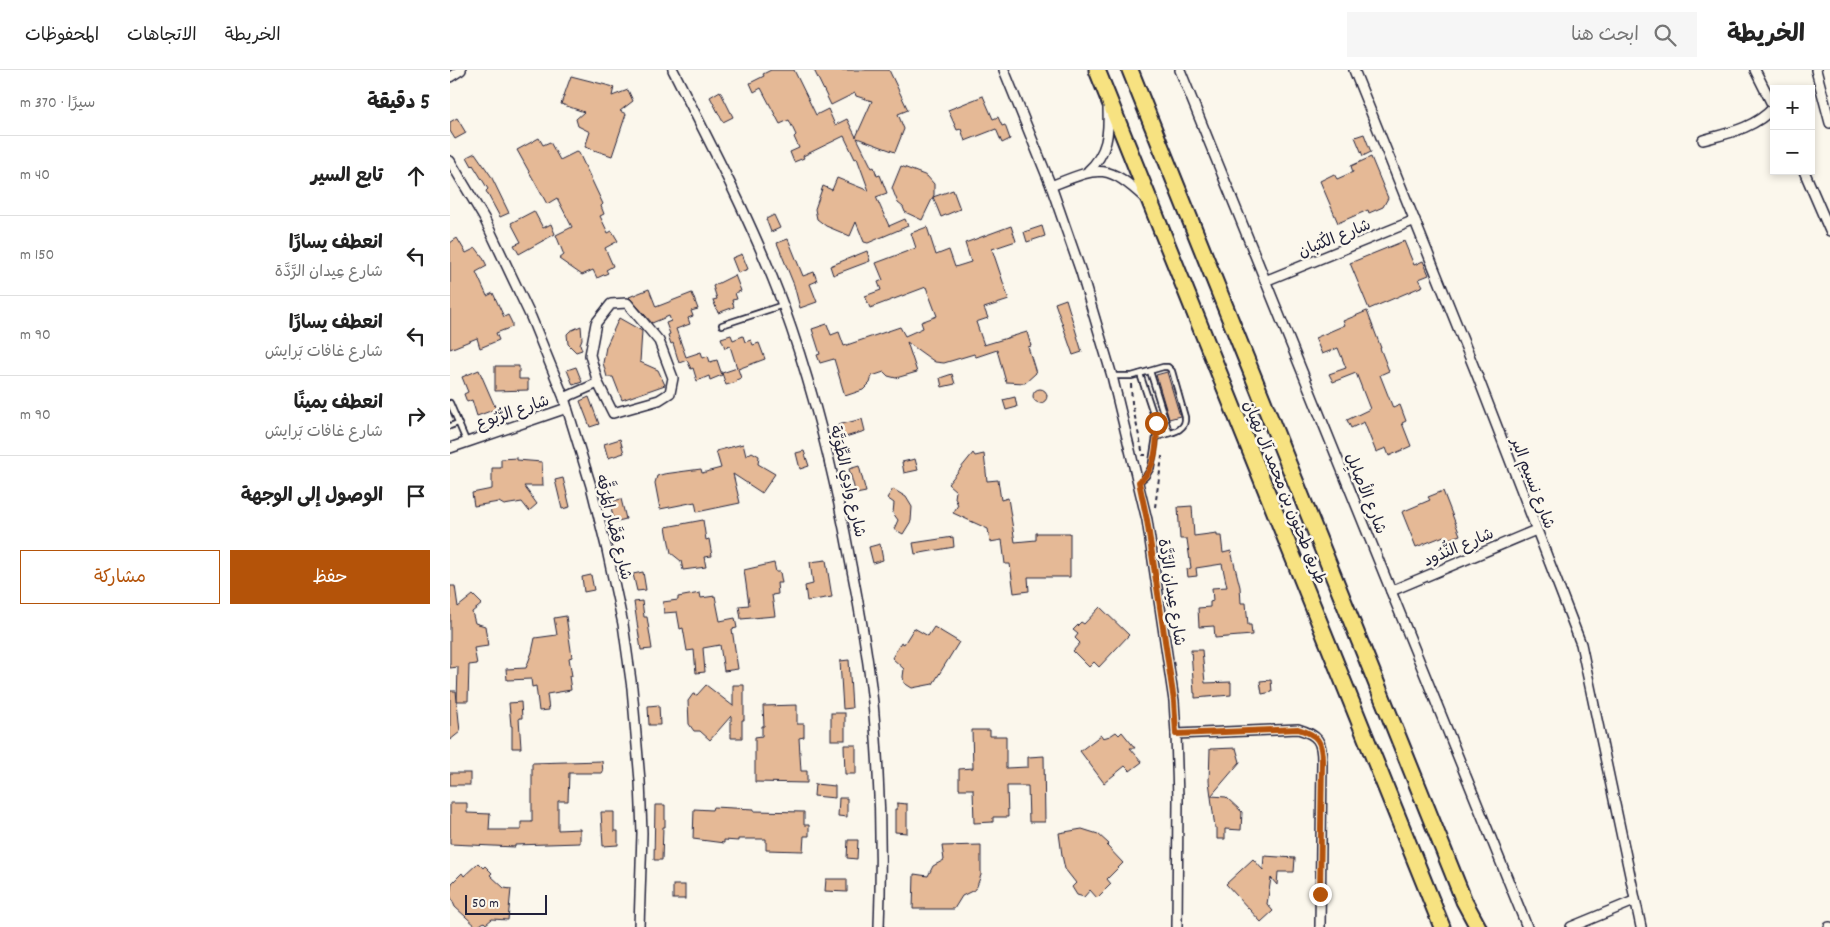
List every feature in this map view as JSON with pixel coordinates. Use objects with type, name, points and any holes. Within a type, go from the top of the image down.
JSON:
[{"type":"main road","name":"طريق طحنون بن محمد آل نهيان","points":[[1097,70],[1442,927]]},
{"type":"main road","points":[[1130,70],[1464,901],[1478,927]]},
{"type":"street","points":[[450,77],[461,70]]},
{"type":"street","name":"شارع وادِي الطِّوَيَّة","points":[[673,70],[729,179],[758,241],[806,372],[825,440],[841,510],[860,615],[873,703],[879,788],[881,866],[879,927]]},
{"type":"street","name":"شارع عِيدان الرَّدَّة","points":[[1004,70],[1051,186],[1081,272],[1112,376],[1147,520],[1172,691],[1176,734],[1178,798],[1177,927]]},
{"type":"street","name":"شارع الأصايِل","points":[[1180,70],[1527,927]]},
{"type":"street","name":"شارع نسيم البر","points":[[1354,70],[1581,644],[1639,925]]},
{"type":"street","points":[[1754,70],[1770,100]]},
{"type":"street","points":[[1816,70],[1830,123]]},
{"type":"street","points":[[1088,171],[1101,157],[1108,140],[1107,93]]},
{"type":"street","points":[[1703,140],[1749,127],[1770,112]]},
{"type":"street","name":"شارع قصَّار المَرَقَّه","points":[[450,161],[484,218],[531,318],[564,398],[607,550],[630,667],[640,781],[642,833],[639,927]]},
{"type":"street","points":[[1051,186],[1088,171],[1098,171],[1117,175],[1126,180],[1152,204]]},
{"type":"street","points":[[1806,175],[1830,231]]},
{"type":"street","name":"شارع الكُثبان","points":[[1265,281],[1414,220]]},
{"type":"street","points":[[627,302],[659,342],[673,378],[670,393],[659,400],[613,413],[598,383],[590,355],[596,322],[611,304],[627,302]]},
{"type":"street","points":[[564,398],[598,383]]},
{"type":"street","name":"شارع الرُّبُوع","points":[[450,448],[567,408]]},
{"type":"street","name":"شارع النُّدُود","points":[[1391,590],[1536,530]]},
{"type":"street","points":[[1176,734],[1298,729],[1312,733],[1317,738],[1322,749],[1320,927]]},
{"type":"street","points":[[1571,927],[1634,902]]},
{"type":"lane","points":[[722,325],[783,305]]},
{"type":"lane","points":[[1112,376],[1128,377],[1166,367],[1171,369],[1186,420],[1182,428],[1157,437]]},
{"type":"lane","points":[[1150,371],[1169,432]]},
{"type":"lane","points":[[1139,482],[1151,468],[1157,437],[1154,416],[1140,374]]},
{"type":"lane","name":"شارع الرُّبُوع","points":[[450,403],[467,443]]},
{"type":"lane","name":"شارع الرُّبُوع","points":[[450,426],[458,423]]},
{"type":"building","points":[[771,70],[794,70],[816,115],[828,109],[835,125],[847,119],[856,137],[872,101],[856,96],[855,93],[831,105],[814,70],[889,70],[908,110],[898,114],[904,129],[895,152],[857,138],[872,168],[874,167],[877,176],[880,175],[887,193],[876,197],[889,226],[905,219],[908,226],[868,243],[864,242],[856,222],[850,236],[826,226],[817,219],[815,209],[823,186],[832,190],[837,178],[869,191],[857,158],[855,159],[844,136],[794,162],[790,152],[799,148],[794,137],[796,135],[789,120],[780,124],[761,88],[754,92],[750,83]]},
{"type":"building","points":[[571,76],[614,87],[612,96],[628,90],[633,101],[620,111],[626,114],[612,156],[585,147],[590,132],[578,126],[576,119],[584,112],[561,104]]},
{"type":"building","points":[[720,91],[733,117],[723,122],[710,97]]},
{"type":"building","points":[[983,96],[993,119],[998,117],[1002,126],[1005,125],[1010,139],[1002,143],[996,129],[965,141],[961,129],[957,130],[948,110]]},
{"type":"building","points":[[457,118],[466,133],[455,139],[450,131],[450,122]]},
{"type":"building","points":[[1364,134],[1371,152],[1363,156],[1355,137]]},
{"type":"building","points":[[539,138],[543,145],[550,142],[560,160],[578,151],[603,204],[601,206],[604,214],[600,216],[608,233],[612,231],[618,241],[605,248],[613,266],[606,270],[608,273],[597,278],[593,270],[582,275],[559,259],[564,255],[556,235],[572,227],[557,198],[547,204],[517,150]]},
{"type":"building","points":[[475,153],[491,176],[509,213],[500,217],[486,191],[488,189],[467,157]]},
{"type":"building","points":[[1371,157],[1388,198],[1383,207],[1369,213],[1368,210],[1338,223],[1320,181],[1334,174],[1337,179],[1353,172],[1351,166]]},
{"type":"building","points":[[901,166],[927,176],[934,184],[934,195],[922,220],[905,212],[898,203],[892,188]]},
{"type":"building","points":[[953,190],[960,209],[941,217],[933,197]]},
{"type":"building","points":[[534,211],[543,228],[551,224],[555,234],[519,254],[514,245],[521,242],[511,223]]},
{"type":"building","points":[[774,215],[780,228],[771,232],[766,219]]},
{"type":"building","points":[[1011,226],[1016,241],[992,249],[1009,300],[984,308],[988,318],[976,322],[984,345],[1027,332],[1031,346],[1028,347],[1036,373],[1025,383],[1006,382],[997,350],[976,357],[974,354],[944,363],[935,362],[907,342],[917,372],[896,378],[888,376],[884,372],[872,376],[870,383],[863,390],[845,396],[834,359],[820,363],[817,355],[820,354],[812,329],[827,324],[831,335],[839,332],[844,346],[900,327],[905,336],[923,328],[921,322],[937,316],[926,287],[870,308],[865,296],[881,290],[878,282],[883,280],[876,263],[916,248],[911,233],[927,227],[936,255],[949,250],[955,267],[971,262],[965,243]]},
{"type":"building","points":[[1042,226],[1045,236],[1027,242],[1024,232]]},
{"type":"building","points":[[457,238],[466,253],[476,248],[482,256],[487,266],[476,272],[487,296],[493,293],[504,317],[508,315],[512,323],[512,327],[496,333],[499,340],[480,348],[477,338],[450,349],[450,243]]},
{"type":"building","points":[[788,239],[803,276],[814,272],[817,281],[810,284],[817,302],[800,308],[794,285],[777,243]]},
{"type":"building","points":[[1404,241],[1414,265],[1423,261],[1429,275],[1419,279],[1423,286],[1369,309],[1350,263]]},
{"type":"building","points":[[867,251],[870,261],[833,275],[830,266]]},
{"type":"building","points":[[742,254],[748,269],[738,273],[732,258]]},
{"type":"building","points":[[735,275],[741,291],[735,293],[737,299],[732,300],[734,307],[718,313],[713,300],[717,299],[713,286]]},
{"type":"building","points":[[649,289],[656,307],[692,293],[698,309],[691,311],[693,316],[688,318],[690,324],[676,329],[686,357],[701,352],[703,358],[708,356],[710,362],[717,360],[722,375],[710,380],[709,376],[697,381],[693,368],[691,369],[687,360],[679,363],[673,343],[671,344],[668,335],[670,334],[666,323],[671,321],[669,316],[652,323],[629,297]]},
{"type":"building","points":[[1066,299],[1082,352],[1073,355],[1055,303]]},
{"type":"building","points":[[1367,311],[1389,371],[1380,375],[1393,408],[1400,405],[1406,421],[1402,423],[1411,446],[1389,456],[1386,448],[1376,452],[1364,422],[1351,428],[1347,420],[1370,409],[1356,373],[1333,382],[1329,374],[1346,368],[1338,348],[1322,354],[1315,338],[1345,325],[1343,321]]},
{"type":"building","points":[[619,318],[642,331],[640,362],[658,370],[665,385],[622,400],[613,377],[607,377],[603,363],[606,347]]},
{"type":"building","points":[[581,326],[582,339],[580,344],[582,350],[576,352],[568,344],[567,334]]},
{"type":"building","points":[[731,335],[733,340],[743,336],[745,342],[751,340],[753,345],[759,343],[765,359],[738,369],[741,378],[736,380],[737,382],[726,385],[722,373],[737,368],[730,346],[725,348],[721,338]]},
{"type":"building","points":[[495,366],[519,366],[519,379],[528,379],[528,390],[495,391]]},
{"type":"building","points":[[576,367],[582,382],[573,385],[567,370]]},
{"type":"building","points":[[479,370],[496,409],[477,416],[472,400],[467,402],[464,394],[468,392],[462,377]]},
{"type":"building","points":[[1167,372],[1180,416],[1169,419],[1156,375]]},
{"type":"building","points":[[952,374],[955,384],[942,387],[940,378]]},
{"type":"building","points":[[1037,389],[1043,389],[1047,396],[1043,403],[1037,403],[1033,399],[1033,393]]},
{"type":"building","points":[[589,397],[599,424],[590,427],[580,401]]},
{"type":"building","points":[[1015,397],[1017,407],[1006,410],[1003,400]]},
{"type":"building","points":[[862,419],[865,431],[842,438],[838,425]]},
{"type":"building","points":[[620,439],[624,453],[608,458],[604,444]]},
{"type":"building","points":[[743,444],[746,456],[752,452],[759,456],[758,464],[775,474],[762,493],[733,474],[740,503],[697,512],[695,502],[660,509],[655,483],[657,476],[701,469],[702,473],[721,468],[716,451]]},
{"type":"building","points":[[804,451],[809,466],[800,469],[796,453]]},
{"type":"building","points":[[973,453],[975,456],[984,454],[987,481],[998,480],[1001,500],[1008,498],[1015,542],[1036,540],[1036,533],[1070,533],[1070,577],[1028,577],[1029,591],[1014,593],[1010,564],[1005,564],[1002,540],[990,542],[988,529],[953,513],[958,505],[955,498],[956,491],[948,484]]},
{"type":"building","points":[[517,458],[517,460],[542,462],[543,486],[524,486],[537,504],[529,511],[522,502],[504,505],[499,502],[474,506],[472,493],[492,489],[492,468],[501,468],[501,459]]},
{"type":"building","points":[[915,459],[918,470],[904,473],[902,462]]},
{"type":"building","points":[[859,466],[866,492],[856,494],[849,469]]},
{"type":"building","points":[[563,478],[570,507],[562,509],[555,480]]},
{"type":"building","points":[[893,489],[906,497],[912,507],[911,521],[903,534],[894,529],[898,520],[893,513],[894,503],[887,498]]},
{"type":"building","points":[[1443,491],[1460,535],[1446,540],[1444,536],[1416,547],[1402,512],[1430,500],[1428,497]]},
{"type":"building","points":[[621,499],[626,519],[614,522],[610,502]]},
{"type":"building","points":[[1192,506],[1194,536],[1217,533],[1217,536],[1221,536],[1223,553],[1231,551],[1240,587],[1241,603],[1246,603],[1248,625],[1251,625],[1252,635],[1215,638],[1214,626],[1199,627],[1198,608],[1210,607],[1210,602],[1213,601],[1212,588],[1227,587],[1222,564],[1196,568],[1197,576],[1188,577],[1187,569],[1191,568],[1187,539],[1180,539],[1178,507]]},
{"type":"building","points":[[703,520],[706,540],[709,539],[712,556],[704,557],[706,567],[683,570],[681,561],[671,553],[666,527]]},
{"type":"building","points":[[953,537],[954,547],[915,554],[913,543]]},
{"type":"building","points":[[880,544],[883,560],[873,563],[869,547]]},
{"type":"building","points":[[826,560],[832,597],[807,601],[805,586],[813,584],[810,562]]},
{"type":"building","points":[[774,563],[776,572],[780,572],[782,583],[777,583],[778,594],[772,595],[775,616],[741,619],[739,606],[749,605],[744,570]]},
{"type":"building","points":[[643,572],[646,590],[637,591],[633,574]]},
{"type":"building","points":[[591,575],[594,590],[584,592],[582,577]]},
{"type":"building","points":[[450,586],[455,586],[458,607],[473,595],[482,604],[472,612],[475,623],[485,626],[488,646],[474,648],[477,664],[469,665],[468,701],[457,701],[458,667],[450,668]]},
{"type":"building","points":[[700,593],[701,598],[715,596],[720,621],[735,618],[737,628],[732,629],[738,669],[724,671],[720,645],[703,648],[705,672],[696,673],[694,650],[687,651],[683,628],[680,629],[677,612],[664,613],[663,602],[678,600],[678,597]]},
{"type":"building","points":[[642,601],[644,617],[647,617],[652,649],[641,650],[634,602]]},
{"type":"building","points":[[1100,607],[1129,635],[1099,667],[1094,662],[1089,667],[1073,651],[1080,643],[1075,638],[1078,634],[1073,630],[1081,622],[1084,624]]},
{"type":"building","points":[[566,616],[572,657],[569,658],[572,676],[569,676],[571,690],[547,694],[549,710],[539,711],[536,686],[532,687],[531,679],[507,680],[506,669],[526,668],[535,638],[557,635],[554,618]]},
{"type":"building","points":[[934,627],[959,642],[933,684],[912,688],[904,683],[904,669],[892,658],[901,642],[904,644],[914,628],[928,636]]},
{"type":"building","points":[[1191,650],[1202,650],[1205,683],[1231,682],[1231,695],[1195,698]]},
{"type":"building","points":[[849,660],[852,708],[843,709],[840,661]]},
{"type":"building","points":[[1271,680],[1272,692],[1262,694],[1260,681]]},
{"type":"building","points":[[706,685],[733,706],[733,685],[744,685],[742,738],[731,738],[731,716],[710,740],[700,731],[694,731],[689,724],[688,701],[693,694],[697,695]]},
{"type":"building","points":[[450,691],[456,691],[460,732],[450,740]]},
{"type":"building","points":[[521,702],[522,718],[519,718],[521,748],[512,748],[509,703]]},
{"type":"building","points":[[659,705],[660,725],[649,725],[648,706]]},
{"type":"building","points":[[797,705],[797,724],[804,724],[804,737],[799,738],[801,771],[807,771],[807,783],[755,782],[755,737],[762,736],[762,726],[764,726],[763,706]]},
{"type":"building","points":[[831,713],[845,713],[845,740],[831,740]]},
{"type":"building","points":[[972,730],[990,730],[990,736],[1006,736],[1006,768],[1028,767],[1028,757],[1044,756],[1045,822],[1029,822],[1028,786],[1007,786],[1008,817],[993,817],[993,822],[974,823],[973,789],[959,789],[959,769],[973,768]]},
{"type":"building","points":[[1116,732],[1119,735],[1122,732],[1135,748],[1130,748],[1142,762],[1130,771],[1125,766],[1104,783],[1080,751],[1101,735],[1103,738]]},
{"type":"building","points":[[844,745],[856,745],[856,774],[845,774]]},
{"type":"building","points":[[1236,748],[1240,762],[1211,796],[1226,797],[1242,812],[1241,830],[1225,829],[1225,839],[1217,839],[1217,828],[1215,828],[1209,781],[1210,749]]},
{"type":"building","points":[[602,761],[603,773],[569,773],[568,801],[558,801],[558,830],[580,829],[580,843],[515,845],[515,847],[450,844],[450,803],[467,803],[467,813],[490,814],[489,830],[521,830],[521,822],[532,822],[532,763]]},
{"type":"building","points":[[450,773],[470,773],[470,785],[450,785]]},
{"type":"building","points":[[815,784],[835,786],[835,798],[814,796]]},
{"type":"building","points":[[839,798],[847,798],[847,817],[838,816]]},
{"type":"building","points":[[897,803],[907,804],[907,833],[895,832],[895,809],[897,809]]},
{"type":"building","points":[[655,805],[665,805],[662,860],[654,860]]},
{"type":"building","points":[[713,807],[754,809],[754,811],[804,812],[804,825],[809,825],[809,836],[804,836],[803,851],[766,850],[766,839],[724,840],[724,843],[693,839],[694,809],[712,810]]},
{"type":"building","points":[[601,812],[614,812],[614,831],[618,831],[618,845],[603,846]]},
{"type":"building","points":[[1082,829],[1098,834],[1109,844],[1107,846],[1123,863],[1107,879],[1111,884],[1097,898],[1090,890],[1084,897],[1077,895],[1072,887],[1076,883],[1065,869],[1059,833]]},
{"type":"building","points":[[848,840],[858,840],[857,859],[847,858]]},
{"type":"building","points":[[981,845],[981,875],[976,889],[962,896],[954,909],[913,909],[914,874],[928,876],[933,866],[944,860],[942,846]]},
{"type":"building","points":[[1264,856],[1295,858],[1294,872],[1278,872],[1277,885],[1271,878],[1267,904],[1273,911],[1261,922],[1226,884],[1253,859],[1263,870]]},
{"type":"building","points":[[478,863],[483,868],[485,866],[492,873],[490,875],[504,888],[511,889],[508,920],[492,919],[486,924],[484,922],[477,927],[455,907],[450,895],[452,883],[462,873],[464,876]]},
{"type":"building","points":[[826,879],[847,879],[847,892],[825,891]]},
{"type":"building","points":[[673,885],[685,885],[685,899],[673,899]]},
{"type":"route","points":[[1156,423],[1157,437],[1151,468],[1139,482],[1147,520],[1174,701],[1176,734],[1298,729],[1312,733],[1317,738],[1322,749],[1320,894]]}]
